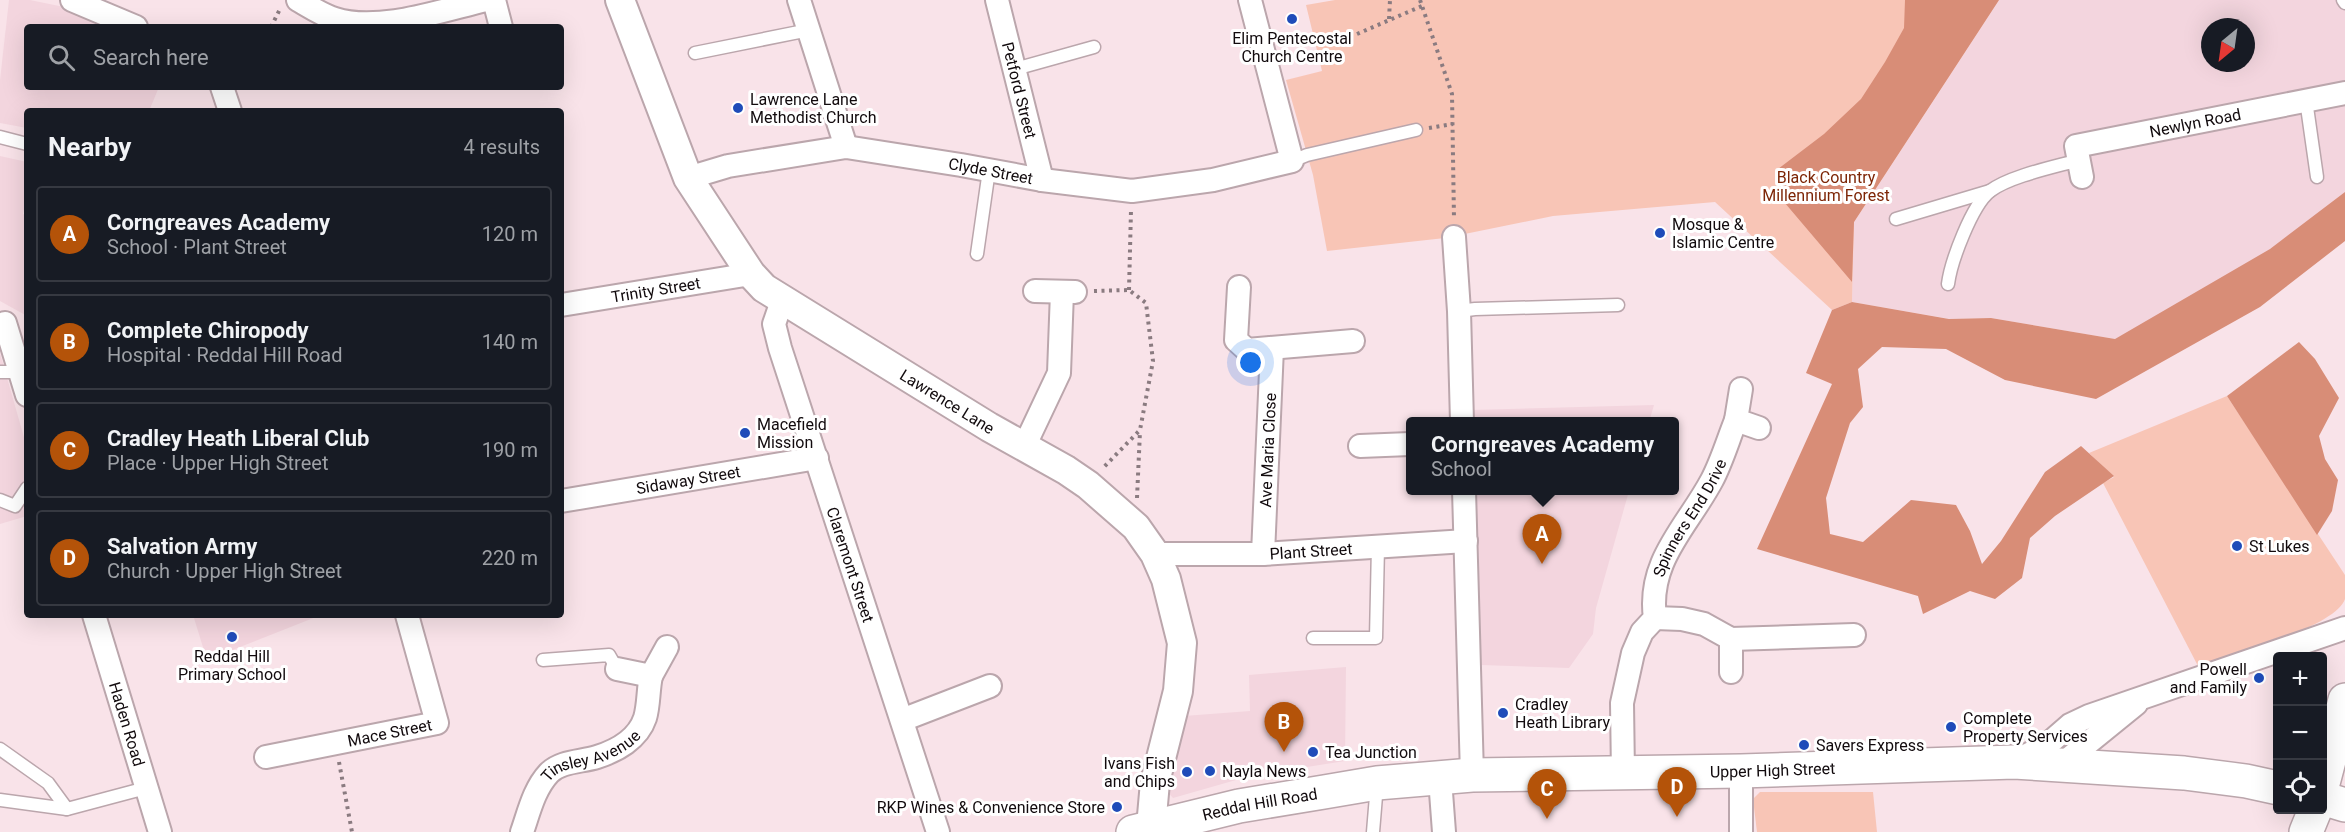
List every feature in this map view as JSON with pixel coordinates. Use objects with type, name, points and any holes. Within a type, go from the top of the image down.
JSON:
[{"type":"main road","points":[[2327,768],[2345,700]]},
{"type":"main road","name":"Upper High Street","points":[[1383,782],[1456,777],[2013,762],[2184,773],[2273,787]]},
{"type":"main road","name":"Reddal Hill Road","points":[[1142,829],[1239,806],[1383,782]]},
{"type":"main road","points":[[2327,800],[2345,805]]},
{"type":"main road","points":[[2306,832],[2313,814]]},
{"type":"street","points":[[72,0],[101,20],[121,24]]},
{"type":"street","points":[[298,0],[336,20],[379,24],[426,7],[486,0]]},
{"type":"street","points":[[494,0],[500,24]]},
{"type":"street","name":"Lawrence Lane","points":[[620,0],[688,178],[751,274],[764,288],[1088,485],[1136,526],[1155,554],[1173,599],[1182,643],[1178,691],[1142,829]]},
{"type":"street","points":[[800,0],[846,147]]},
{"type":"street","name":"Petford Street","points":[[997,0],[1042,180]]},
{"type":"street","points":[[1250,0],[1292,161]]},
{"type":"street","points":[[223,90],[229,108]]},
{"type":"street","name":"Newlyn Road","points":[[2080,169],[2076,146],[2345,93]]},
{"type":"street","name":"Clyde Street","points":[[688,178],[728,165],[846,147],[1042,180],[1132,191],[1213,180],[1292,161]]},
{"type":"street","points":[[1454,237],[1462,417]]},
{"type":"street","name":"Trinity Street","points":[[564,305],[751,274]]},
{"type":"street","points":[[1239,287],[1236,340],[1247,350],[1353,340]]},
{"type":"street","points":[[1024,447],[1059,373],[1069,292],[1035,291]]},
{"type":"street","name":"Claremont Street","points":[[783,298],[774,324],[780,348],[938,832]]},
{"type":"street","points":[[3,321],[24,332]]},
{"type":"street","points":[[3,321],[10,372],[24,391]]},
{"type":"street","name":"Ave Maria Close","points":[[1263,554],[1272,348]]},
{"type":"street","name":"Spinners End Drive","points":[[1655,618],[1653,601],[1657,574],[1668,547],[1692,515],[1713,478],[1736,420],[1741,389]]},
{"type":"street","points":[[1736,420],[1759,428]]},
{"type":"street","points":[[1360,446],[1406,444]]},
{"type":"street","name":"Sidaway Street","points":[[564,500],[817,458]]},
{"type":"street","points":[[1444,832],[1456,777],[1466,541],[1464,495]]},
{"type":"street","name":"Plant Street","points":[[1155,554],[1263,554],[1466,541]]},
{"type":"street","name":"Haden Road","points":[[95,618],[159,832]]},
{"type":"street","name":"Mace Street","points":[[267,757],[437,723],[408,618]]},
{"type":"street","points":[[1623,774],[1622,703],[1633,653],[1642,632],[1655,618],[1682,619],[1704,624],[1731,639],[1854,635]]},
{"type":"street","name":"Upper High Street","points":[[2013,762],[2047,745],[2070,725],[2089,716],[2345,628]]},
{"type":"street","points":[[2295,652],[2345,636]]},
{"type":"street","points":[[1731,639],[1731,672]]},
{"type":"street","name":"Tinsley Avenue","points":[[522,832],[537,790],[550,772],[565,764],[597,757],[620,747],[633,738],[645,718],[651,676],[667,647]]},
{"type":"street","points":[[2062,764],[2106,730],[2132,706],[2273,659]]},
{"type":"street","points":[[617,669],[651,676]]},
{"type":"street","points":[[902,720],[990,686]]},
{"type":"street","points":[[1741,771],[1741,832]]},
{"type":"lane","points":[[695,53],[809,30]]},
{"type":"lane","points":[[1015,69],[1094,47]]},
{"type":"lane","points":[[2306,100],[2317,177]]},
{"type":"lane","points":[[1292,161],[1307,155],[1416,130]]},
{"type":"lane","points":[[0,137],[24,143]]},
{"type":"lane","points":[[1896,219],[1990,192],[2022,177],[2080,169]]},
{"type":"lane","points":[[977,254],[989,170]]},
{"type":"lane","points":[[1948,284],[1955,255],[1979,205],[1990,192]]},
{"type":"lane","points":[[1459,311],[1618,305]]},
{"type":"lane","points":[[0,500],[15,506],[24,492]]},
{"type":"lane","points":[[1313,638],[1376,638],[1378,546]]},
{"type":"lane","points":[[543,660],[609,655],[617,669]]},
{"type":"lane","points":[[0,749],[48,783],[67,809]]},
{"type":"lane","points":[[1373,832],[1383,782]]},
{"type":"lane","points":[[0,800],[67,809],[146,788]]},
{"type":"path","points":[[272,24],[284,0]]},
{"type":"path","points":[[1389,0],[1389,20]]},
{"type":"path","points":[[1420,0],[1452,94],[1454,237]]},
{"type":"path","points":[[1357,34],[1422,6]]},
{"type":"path","points":[[1416,130],[1453,124]]},
{"type":"path","points":[[1129,290],[1132,191]]},
{"type":"path","points":[[1069,292],[1129,290],[1146,303],[1153,361],[1140,430],[1136,526]]},
{"type":"path","points":[[1088,485],[1140,430]]},
{"type":"path","points":[[336,744],[352,832]]},
{"type":"shaded area","points":[[9,0],[30,0],[64,7],[95,24],[24,24],[24,90],[158,90],[150,108],[24,108],[24,127],[0,123],[0,80]]},
{"type":"shaded area","points":[[1999,0],[2345,0],[2345,220],[2115,339],[1991,318],[1950,319],[1852,302],[1854,222]]},
{"type":"shaded area","points":[[0,156],[24,161],[24,314],[0,301]]},
{"type":"shaded area","points":[[0,353],[24,437],[24,517],[0,524]]},
{"type":"shaded area","points":[[1654,405],[1650,417],[1474,417],[1473,410]]},
{"type":"shaded area","points":[[1475,495],[1628,495],[1596,608],[1593,634],[1569,668],[1481,665]]},
{"type":"shaded area","name":"Reddal Hill Primary School","points":[[194,618],[313,618],[207,660]]},
{"type":"shaded area","points":[[1346,667],[1345,761],[1250,776],[1173,798],[1163,787],[1184,716],[1250,711],[1249,675]]},
{"type":"green space","points":[[1335,0],[1999,0],[1854,222],[1852,302],[1832,310],[1715,202],[1553,216],[1445,238],[1327,251],[1313,175],[1286,80],[1322,71],[1306,5]]},
{"type":"green space","name":"Black Country Millennium Forest","points":[[1905,0],[1999,0],[1854,222],[1852,282],[1779,196],[1778,169],[1824,134],[1861,99],[1904,28]]},
{"type":"green space","points":[[2345,192],[2345,241],[2260,307],[2096,399],[2005,380],[1946,349],[1882,347],[1858,369],[1863,407],[1850,423],[1826,498],[1830,534],[1863,542],[1911,500],[1956,505],[1970,531],[1982,564],[2001,541],[2045,472],[2081,446],[2114,476],[2055,516],[2030,538],[2022,578],[1995,599],[1970,591],[1923,614],[1918,596],[1757,549],[1832,384],[1806,373],[1832,310],[1852,302],[1949,319],[1991,318],[2115,339],[2270,249]]},
{"type":"green space","points":[[2299,342],[2315,359],[2339,398],[2319,436],[2325,459],[2338,480],[2332,511],[2317,535],[2227,396]]},
{"type":"green space","points":[[2227,396],[2345,575],[2345,599],[2337,610],[2302,630],[2279,640],[2198,666],[2103,483],[2114,477],[2089,453]]},
{"type":"green space","points":[[1760,792],[1873,792],[1877,832],[1757,832],[1753,799]]},
{"type":"place","name":"Elim Pentecostal Church Centre","points":[[1292,19]]},
{"type":"place","name":"Lawrence Lane Methodist Church","points":[[738,108]]},
{"type":"place","name":"Mosque & Islamic Centre","points":[[1660,233]]},
{"type":"place","name":"Macefield Mission","points":[[745,433]]},
{"type":"place","name":"St Lukes","points":[[2237,546]]},
{"type":"place","name":"Corngreaves Academy","points":[[1542,564]]},
{"type":"place","name":"Reddal Hill Primary School","points":[[232,637]]},
{"type":"place","name":"Powell and Family","points":[[2259,678]]},
{"type":"place","name":"Cradley Heath Library","points":[[1503,713]]},
{"type":"place","name":"Complete Property Services","points":[[1951,727]]},
{"type":"place","name":"Savers Express","points":[[1804,745]]},
{"type":"place","name":"Complete Chiropody","points":[[1284,752]]},
{"type":"place","name":"Tea Junction","points":[[1313,752]]},
{"type":"place","name":"Nayla News","points":[[1210,771]]},
{"type":"place","name":"Ivans Fish and Chips","points":[[1187,772]]},
{"type":"place","name":"RKP Wines & Convenience Store","points":[[1117,807]]},
{"type":"place","name":"Salvation Army","points":[[1677,817]]},
{"type":"place","name":"Cradley Heath Liberal Club","points":[[1547,819]]}]
